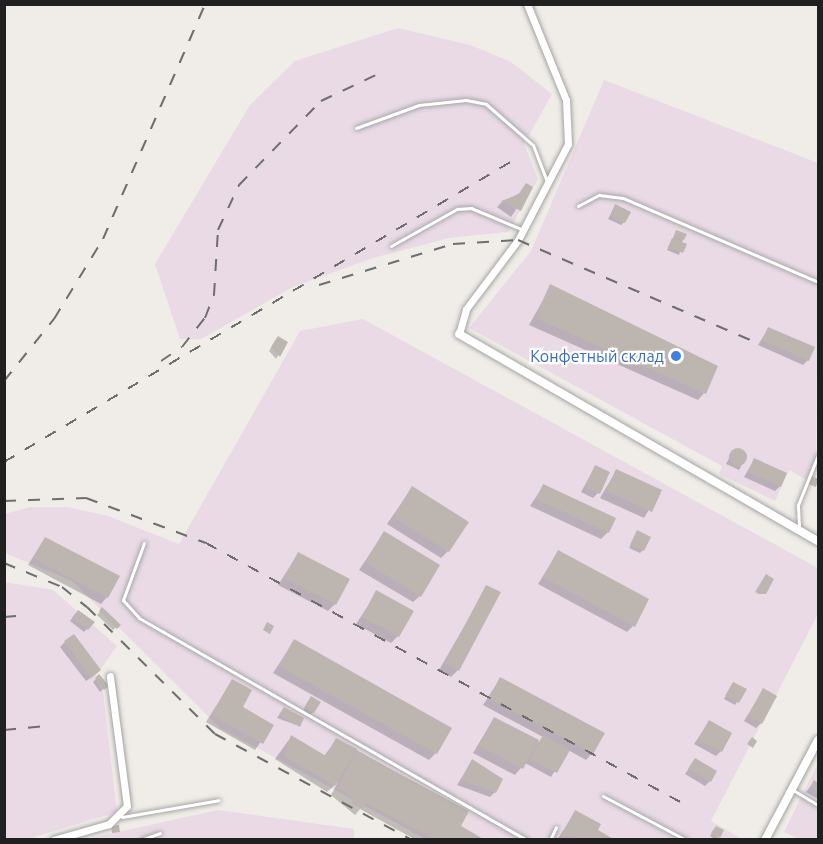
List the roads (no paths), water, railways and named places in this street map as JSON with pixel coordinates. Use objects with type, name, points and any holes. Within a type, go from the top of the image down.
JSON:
[{"type":"street","points":[[527,4],[568,115],[568,144],[547,187],[500,269],[471,301],[459,334],[800,526],[819,541]]},
{"type":"street","points":[[53,840],[122,817],[127,806],[110,676]]},
{"type":"street","points":[[765,840],[819,740]]},
{"type":"lane","points":[[356,128],[428,104],[486,104],[534,145],[547,187]]},
{"type":"lane","points":[[578,206],[599,195],[623,198],[819,282]]},
{"type":"lane","points":[[391,246],[457,209],[471,208],[523,230]]},
{"type":"lane","points":[[800,526],[798,505],[819,455]]},
{"type":"lane","points":[[144,543],[123,600],[139,618],[527,840]]},
{"type":"lane","points":[[791,789],[819,805]]},
{"type":"lane","points":[[603,796],[686,840]]},
{"type":"lane","points":[[122,817],[219,800]]},
{"type":"lane","points":[[550,840],[556,827]]},
{"type":"lane","points":[[141,840],[159,833]]},
{"type":"railway","points":[[4,381],[54,319],[103,239],[205,4]]},
{"type":"railway","points":[[161,361],[182,347],[205,318],[214,295],[218,230],[239,185],[321,101],[376,75]]},
{"type":"railway","points":[[4,462],[519,157]]},
{"type":"railway","points":[[319,285],[453,244],[518,240],[753,341]]},
{"type":"railway","points":[[4,501],[86,498],[206,543],[684,804]]},
{"type":"railway","points":[[4,563],[62,587],[87,607],[215,734],[412,840]]},
{"type":"railway","points":[[4,617],[28,615]]},
{"type":"railway","points":[[4,730],[46,726]]},
{"type":"place","name":"Конфетный склад","points":[[676,356]]}]
